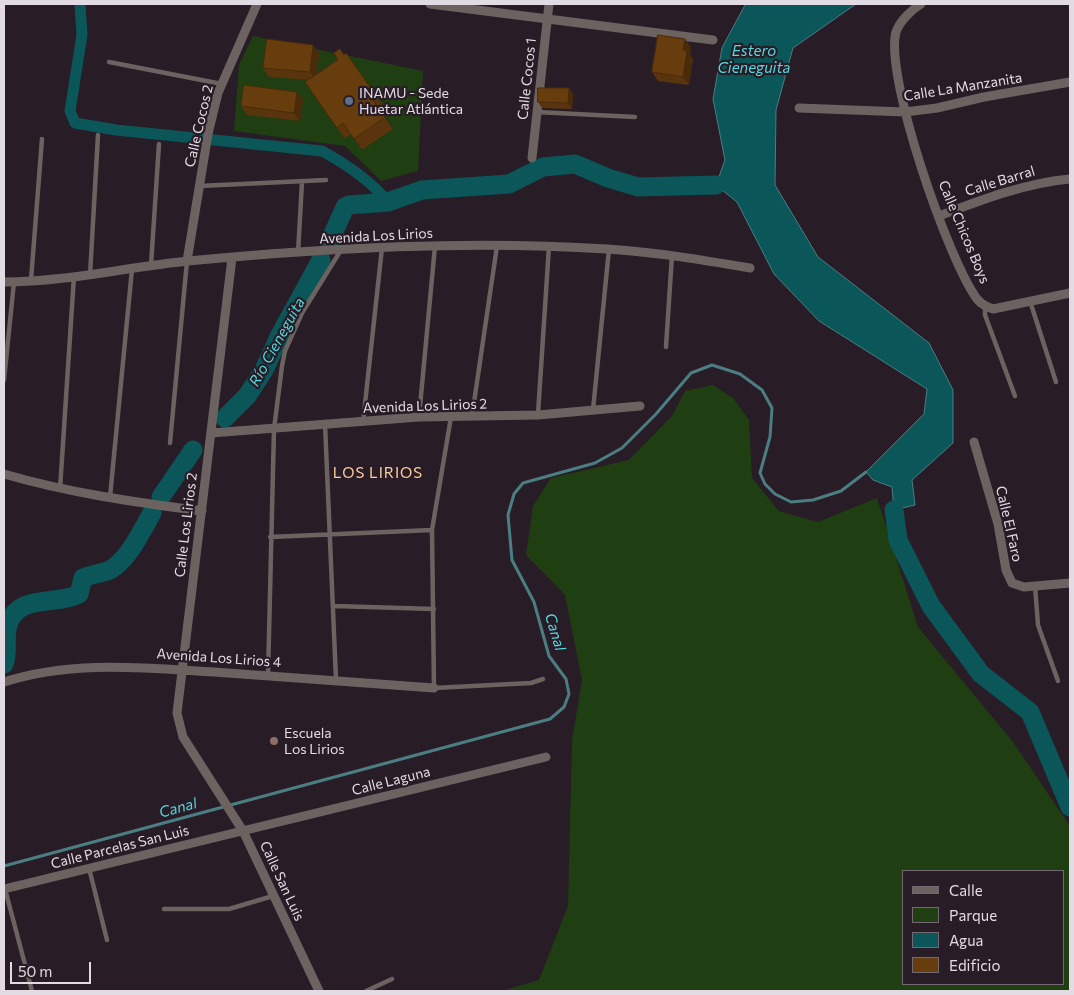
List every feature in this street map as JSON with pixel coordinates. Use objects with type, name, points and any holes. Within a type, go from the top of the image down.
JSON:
[{"type":"street","name":"Calle Cocos 2","points":[[187,261],[208,134],[222,84],[257,4]]},
{"type":"street","points":[[430,4],[713,40]]},
{"type":"street","name":"Calle Cocos 1","points":[[532,158],[549,4]]},
{"type":"street","name":"Calle Chicos Boys","points":[[921,4],[901,21],[896,33],[895,61],[904,112],[939,216],[960,266],[978,300],[985,307]]},
{"type":"street","name":"Calle La Manzanita","points":[[799,108],[904,112],[937,108],[984,97],[1070,82]]},
{"type":"street","name":"Calle Barral","points":[[939,216],[994,196],[1049,180],[1070,179]]},
{"type":"street","name":"Avenida Los Lirios","points":[[4,282],[74,276],[187,261],[341,250],[435,246],[549,246],[609,249],[672,255],[750,268]]},
{"type":"street","name":"Calle Los Lirios 2","points":[[212,786],[183,737],[177,713],[232,258]]},
{"type":"street","points":[[985,307],[993,309],[1070,293]]},
{"type":"street","name":"Avenida Los Lirios 2","points":[[211,433],[419,417],[472,418],[538,415],[640,406]]},
{"type":"street","name":"Calle El Faro","points":[[974,442],[998,524],[1009,578],[1017,586],[1070,583]]},
{"type":"street","points":[[4,474],[60,489],[110,499],[202,511]]},
{"type":"street","name":"Avenida Los Lirios 4","points":[[4,682],[32,673],[102,666],[151,667],[434,688]]},
{"type":"street","name":"Calle Laguna","points":[[243,831],[546,757]]},
{"type":"street","name":"Calle San Luis","points":[[212,786],[243,831],[319,991]]},
{"type":"street","name":"Calle Parcelas San Luis","points":[[4,889],[243,831]]},
{"type":"lane","points":[[109,62],[222,84]]},
{"type":"lane","points":[[537,112],[635,117]]},
{"type":"lane","points":[[90,274],[98,135]]},
{"type":"lane","points":[[31,280],[42,139]]},
{"type":"lane","points":[[150,267],[159,144]]},
{"type":"lane","points":[[199,186],[326,180]]},
{"type":"lane","points":[[298,254],[302,182]]},
{"type":"lane","points":[[419,417],[435,246]]},
{"type":"lane","points":[[472,418],[497,246]]},
{"type":"lane","points":[[538,415],[549,246]]},
{"type":"lane","points":[[363,422],[382,248]]},
{"type":"lane","points":[[593,410],[609,249]]},
{"type":"lane","points":[[268,676],[274,428],[285,351],[302,313],[341,250]]},
{"type":"lane","points":[[666,347],[672,255]]},
{"type":"lane","points":[[170,443],[187,261]]},
{"type":"lane","points":[[110,499],[132,269]]},
{"type":"lane","points":[[60,489],[74,276]]},
{"type":"lane","points":[[4,380],[14,282]]},
{"type":"lane","points":[[1030,301],[1056,382]]},
{"type":"lane","points":[[985,307],[985,315],[1016,396]]},
{"type":"lane","points":[[451,417],[432,530],[434,688],[531,683],[543,680]]},
{"type":"lane","points":[[325,424],[336,681]]},
{"type":"lane","points":[[270,537],[432,530]]},
{"type":"lane","points":[[1035,586],[1038,625],[1058,680]]},
{"type":"lane","points":[[334,606],[434,609]]},
{"type":"lane","points":[[89,868],[107,940]]},
{"type":"lane","points":[[4,889],[32,991]]},
{"type":"lane","points":[[164,909],[229,909],[274,896]]},
{"type":"lane","points":[[366,991],[392,979]]},
{"type":"green space","points":[[253,36],[423,71],[418,171],[381,181],[345,146],[234,131],[239,65]],"holes":[[[354,65],[385,108],[381,111],[393,128],[362,150],[351,134],[345,139]]]},
{"type":"green space","points":[[713,385],[733,398],[749,420],[752,478],[779,511],[818,522],[877,498],[918,627],[1013,742],[1070,826],[1070,991],[501,991],[539,980],[568,906],[572,740],[582,680],[565,595],[526,555],[533,506],[551,478],[629,460],[672,416],[685,391]]},
{"type":"water","name":"Estero Cieneguita","points":[[746,4],[856,4],[793,48],[776,110],[775,185],[818,257],[929,343],[953,390],[953,443],[912,480],[915,505],[894,510],[892,487],[873,480],[866,472],[924,414],[927,389],[819,321],[774,274],[737,202],[716,185],[725,160],[713,99],[722,48]]},
{"type":"building","points":[[658,35],[685,39],[683,50],[687,51],[683,77],[652,72]]},
{"type":"building","points":[[267,39],[313,45],[310,72],[263,68]]},
{"type":"building","name":"INAMU - Sede Huetar Atlántica","points":[[340,49],[344,55],[346,53],[377,97],[373,100],[385,117],[354,139],[343,123],[337,128],[305,82],[338,60],[334,53]]},
{"type":"building","points":[[244,85],[297,92],[294,113],[241,106]]},
{"type":"building","points":[[538,88],[569,88],[568,103],[538,102]]},
{"type":"waterway","points":[[80,4],[82,35],[70,111],[75,123],[116,130],[322,151],[357,173],[388,202]]},
{"type":"waterway","name":"Río Cieneguita","points":[[329,243],[345,207],[349,205],[388,202],[422,190],[509,184],[543,167],[575,164],[608,178],[638,187],[716,185]]},
{"type":"waterway","name":"Río Cieneguita","points":[[225,418],[247,396],[264,370],[280,335],[321,260]]},
{"type":"waterway","name":"Canal","points":[[4,866],[550,719],[564,707],[569,694],[566,679],[549,656],[534,602],[512,560],[508,515],[514,494],[523,483],[595,463],[622,448],[656,414],[691,373],[712,365],[740,374],[762,390],[772,408],[770,437],[760,473],[765,484],[775,494],[791,502],[813,500],[841,491],[866,472]]},
{"type":"waterway","name":"Río Cieneguita","points":[[161,497],[193,450]]},
{"type":"waterway","name":"Estero Cieneguita","points":[[894,510],[898,540],[931,606],[981,674],[1030,712],[1070,807]]},
{"type":"waterway","name":"Río Cieneguita","points":[[4,664],[7,630],[13,615],[20,608],[29,604],[79,594],[83,578],[110,570],[123,559],[152,513]]},
{"type":"place","name":"INAMU - Sede Huetar Atlántica","points":[[349,101]]},
{"type":"place","name":"Escuela Los Lirios","points":[[274,741]]},
{"type":"district","name":"LOS LIRIOS","points":[[378,473]]}]
